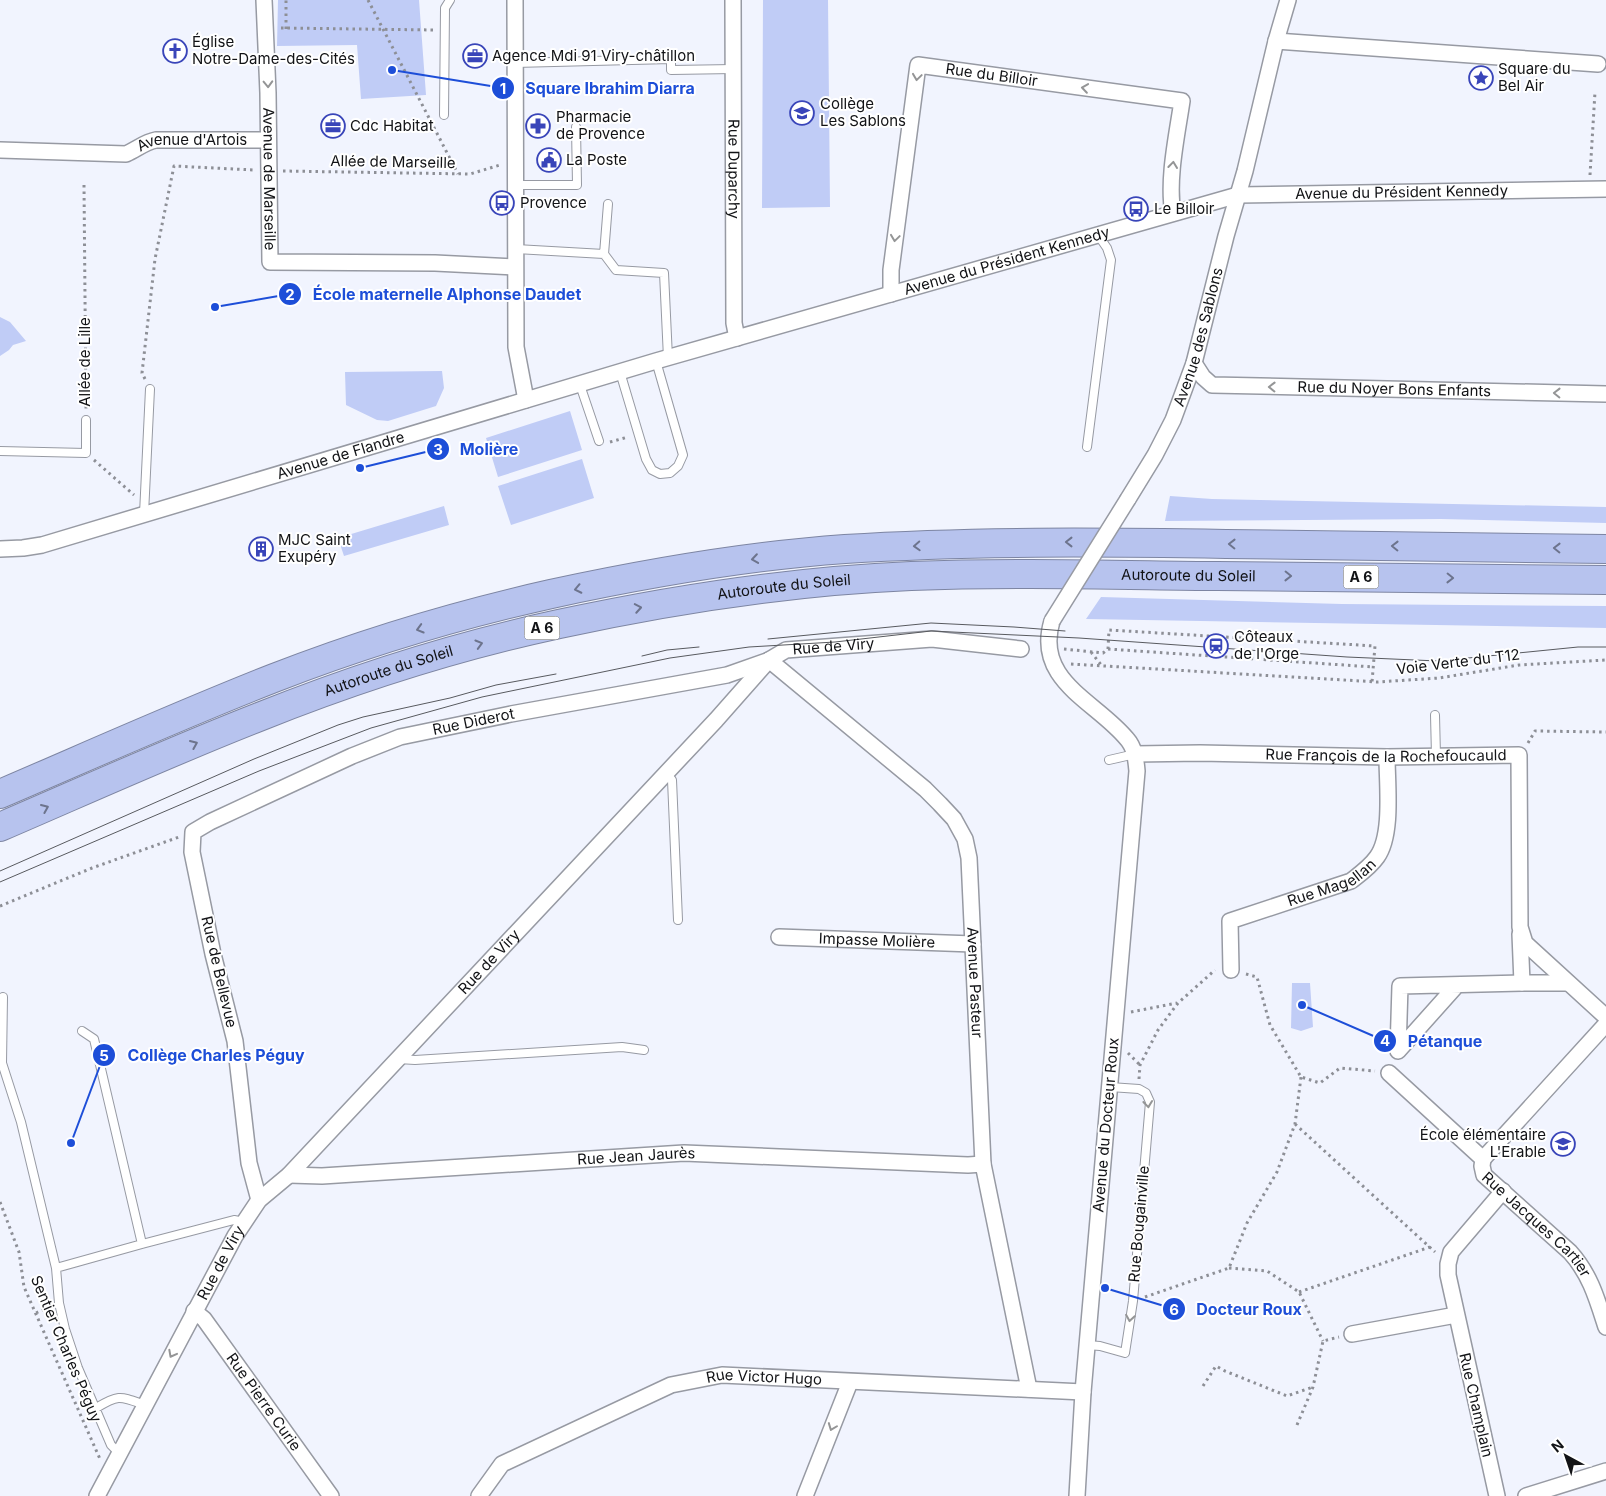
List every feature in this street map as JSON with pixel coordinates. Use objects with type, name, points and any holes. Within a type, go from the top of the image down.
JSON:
[{"type":"highway","name":"Autoroute du Soleil","points":[[0,794],[257,685],[356,649],[473,614],[548,595],[686,568],[842,549],[1015,542],[1606,549]]},
{"type":"highway","name":"Autoroute du Soleil","points":[[0,827],[260,716],[371,676],[478,644],[555,625],[695,598],[843,580],[913,576],[1107,575],[1606,580]]},
{"type":"street","name":"Avenue de Marseille","points":[[264,0],[268,93],[270,262],[435,263],[515,267]]},
{"type":"street","points":[[515,0],[516,347],[526,400]]},
{"type":"street","name":"Rue Duparchy","points":[[733,0],[734,323],[737,338]]},
{"type":"street","name":"Avenue des Sablons","points":[[1057,649],[1048,637],[1052,621],[1155,455],[1173,420],[1194,363],[1288,0]]},
{"type":"street","points":[[1276,41],[1598,64]]},
{"type":"street","name":"Rue du Billoir","points":[[891,294],[891,270],[918,65],[1182,101],[1171,185],[1173,213]]},
{"type":"street","name":"Avenue d'Artois","points":[[0,150],[126,154],[136,150],[146,142],[156,140],[268,140]]},
{"type":"street","name":"Avenue du Président Kennedy","points":[[737,338],[1238,195],[1606,189]]},
{"type":"street","name":"Avenue de Flandre","points":[[0,549],[42,545],[145,508],[580,385],[737,338]]},
{"type":"street","name":"Rue du Noyer Bons Enfants","points":[[1194,363],[1203,377],[1212,386],[1606,394]]},
{"type":"street","name":"Rue de Viry","points":[[97,1496],[194,1311],[244,1222],[259,1200],[289,1175],[716,720],[769,660],[786,650],[932,639],[1021,648]]},
{"type":"street","points":[[1057,649],[1052,662],[1061,677],[1084,701],[1128,740],[1135,754]]},
{"type":"street","name":"Rue Diderot","points":[[193,832],[210,822],[352,756],[400,737],[727,675],[769,660]]},
{"type":"street","name":"Avenue Pasteur","points":[[769,660],[924,789],[954,819],[964,839],[968,858],[984,1164],[1029,1390]]},
{"type":"street","name":"Rue François de la Rochefoucauld","points":[[1135,754],[1185,753],[1387,757],[1519,755],[1520,926],[1525,943],[1606,1017]]},
{"type":"street","name":"Avenue du Docteur Roux","points":[[1077,1496],[1083,1392],[1137,771],[1135,754]]},
{"type":"street","name":"Rue Magellan","points":[[1231,963],[1230,921],[1351,881],[1378,856],[1385,841],[1387,819],[1387,757]]},
{"type":"street","name":"Rue de Bellevue","points":[[193,832],[192,852],[235,1041],[249,1162],[259,1200]]},
{"type":"street","points":[[1520,926],[1522,983]]},
{"type":"street","name":"Impasse Molière","points":[[780,937],[973,944]]},
{"type":"street","points":[[1457,985],[1398,1051],[1400,986],[1568,983]]},
{"type":"street","points":[[1483,1159],[1606,1024]]},
{"type":"street","name":"Rue Jacques Cartier","points":[[1389,1073],[1483,1159],[1484,1175],[1574,1256],[1588,1275],[1598,1294],[1606,1327]]},
{"type":"street","name":"Rue Jean Jaurès","points":[[289,1175],[322,1176],[684,1153],[968,1165],[984,1164]]},
{"type":"street","points":[[1448,1264],[1451,1252],[1503,1191]]},
{"type":"street","name":"Rue Champlain","points":[[1448,1264],[1448,1275],[1456,1314],[1497,1496]]},
{"type":"street","name":"Rue Pierre Curie","points":[[194,1311],[204,1319],[331,1496]]},
{"type":"street","points":[[1352,1334],[1456,1314]]},
{"type":"street","name":"Rue Victor Hugo","points":[[479,1496],[502,1464],[672,1385],[722,1375],[1083,1392]]},
{"type":"street","points":[[805,1496],[850,1382]]},
{"type":"street","points":[[1526,1496],[1606,1472]]},
{"type":"lane","points":[[444,115],[445,8],[450,0]]},
{"type":"lane","points":[[515,63],[671,59],[671,70],[734,69]]},
{"type":"lane","points":[[515,185],[576,185],[576,127]]},
{"type":"lane","points":[[608,204],[604,254],[616,270],[664,273],[662,360],[683,455],[678,466],[670,473],[660,474],[652,470],[646,459],[620,372]]},
{"type":"lane","points":[[1087,447],[1112,260],[1098,234]]},
{"type":"lane","points":[[516,249],[604,254]]},
{"type":"lane","points":[[580,385],[599,441]]},
{"type":"lane","points":[[145,508],[150,389]]},
{"type":"lane","name":"Allée de Lille","points":[[86,420],[86,453]]},
{"type":"lane","points":[[0,451],[86,453]]},
{"type":"lane","points":[[1435,715],[1436,756]]},
{"type":"lane","points":[[1109,760],[1135,754]]},
{"type":"lane","points":[[666,773],[672,780],[678,920]]},
{"type":"lane","points":[[2,996],[2,1063],[21,1122],[56,1268],[59,1303],[65,1329],[78,1368],[111,1445],[119,1454]]},
{"type":"lane","points":[[82,1031],[94,1039],[142,1244]]},
{"type":"lane","points":[[398,1059],[622,1047],[644,1050]]},
{"type":"lane","points":[[1110,1088],[1139,1089]]},
{"type":"lane","name":"Rue Bougainville","points":[[1087,1345],[1100,1346],[1125,1353],[1133,1301],[1150,1102],[1146,1093],[1139,1089]]},
{"type":"lane","points":[[56,1268],[234,1220],[244,1222]]},
{"type":"lane","points":[[96,1408],[113,1398],[124,1397],[145,1405]]},
{"type":"path","points":[[286,0],[286,28]]},
{"type":"path","points":[[368,0],[458,174]]},
{"type":"path","points":[[265,28],[445,30]]},
{"type":"path","points":[[1589,188],[1595,92]]},
{"type":"path","name":"Allée de Marseille","points":[[150,389],[142,373],[144,354],[155,259],[174,166],[269,171],[470,174],[515,161]]},
{"type":"path","name":"Allée de Lille","points":[[84,185],[86,420]]},
{"type":"path","points":[[599,441],[608,443],[638,434]]},
{"type":"path","points":[[86,453],[139,499],[145,508]]},
{"type":"path","points":[[1108,649],[1109,630],[1375,646],[1372,682]]},
{"type":"path","points":[[1057,649],[1103,653],[1108,649],[1373,667]]},
{"type":"path","name":"Voie Verte du T12","points":[[1092,652],[1102,667],[1372,682],[1439,678],[1519,665],[1606,660]]},
{"type":"path","points":[[1519,755],[1535,731],[1606,732]]},
{"type":"path","points":[[0,906],[92,868],[193,832]]},
{"type":"path","points":[[1139,1089],[1140,1065],[1158,1030],[1178,1003],[1231,963],[1256,978],[1270,1025],[1301,1077],[1295,1124],[1277,1172],[1247,1223],[1228,1268]]},
{"type":"path","points":[[1131,1012],[1178,1003]]},
{"type":"path","points":[[1127,1053],[1140,1065]]},
{"type":"path","points":[[1301,1077],[1320,1083],[1340,1068],[1389,1073]]},
{"type":"path","points":[[1295,1124],[1448,1264]]},
{"type":"path","name":"Sentier Charles Péguy","points":[[0,1202],[19,1252],[24,1288],[108,1476]]},
{"type":"path","points":[[1299,1292],[1430,1247]]},
{"type":"path","points":[[1133,1301],[1228,1268],[1267,1271],[1299,1292],[1323,1342],[1313,1387],[1297,1425]]},
{"type":"path","points":[[1323,1342],[1352,1334]]},
{"type":"path","points":[[1203,1386],[1216,1366],[1287,1396],[1313,1387]]},
{"type":"shaded area","points":[[278,0],[419,0],[426,95],[361,99],[357,45],[277,46]]},
{"type":"shaded area","name":"Collège Les Sablons","points":[[763,0],[828,0],[830,207],[762,208]]},
{"type":"shaded area","points":[[0,317],[10,322],[26,341],[13,345],[0,356]]},
{"type":"shaded area","points":[[442,371],[444,388],[436,406],[388,421],[377,420],[346,405],[345,372]]},
{"type":"shaded area","points":[[570,411],[582,450],[498,477],[486,438]]},
{"type":"shaded area","points":[[582,459],[594,498],[511,525],[498,486]]},
{"type":"shaded area","points":[[1170,496],[1212,499],[1606,507],[1606,523],[1441,519],[1165,521]]},
{"type":"shaded area","points":[[444,506],[449,525],[344,556],[338,538]]},
{"type":"shaded area","points":[[1101,597],[1342,604],[1606,606],[1606,628],[1086,619]]},
{"type":"shaded area","points":[[1292,983],[1310,983],[1313,1027],[1301,1031],[1291,1028]]},
{"type":"tram line","points":[[768,639],[931,623],[1065,631]]},
{"type":"tram line","points":[[0,882],[259,771],[371,728],[482,697],[670,658],[749,647],[835,642],[931,631],[1079,638],[1347,657],[1438,661],[1578,647],[1606,647]]},
{"type":"tram line","points":[[642,656],[667,650],[699,647]]},
{"type":"tram line","points":[[0,871],[254,759],[338,725],[363,717],[450,698],[496,685],[556,674]]},
{"type":"place","name":"Église Notre-Dame-des-Cités","points":[[175,51]]},
{"type":"place","name":"Agence Mdi 91 Viry-châtillon","points":[[475,56]]},
{"type":"place","name":"Square Ibrahim Diarra","points":[[392,70]]},
{"type":"place","name":"Square du Bel Air","points":[[1481,78]]},
{"type":"place","name":"Collège Les Sablons","points":[[802,113]]},
{"type":"place","name":"Cdc Habitat","points":[[333,126]]},
{"type":"place","name":"Pharmacie de Provence","points":[[538,126]]},
{"type":"place","name":"La Poste","points":[[549,160]]},
{"type":"place","name":"Provence","points":[[502,203]]},
{"type":"place","name":"Le Billoir","points":[[1136,209]]},
{"type":"place","name":"École maternelle Alphonse Daudet","points":[[215,307]]},
{"type":"place","name":"Molière","points":[[360,468]]},
{"type":"place","name":"MJC Saint Exupéry","points":[[261,549]]},
{"type":"place","name":"Côteaux de l'Orge","points":[[1216,646]]},
{"type":"place","name":"Pétanque","points":[[1302,1005]]},
{"type":"place","name":"Collège Charles Péguy","points":[[71,1143]]},
{"type":"place","name":"École élémentaire L'Erable","points":[[1563,1144]]},
{"type":"place","name":"Docteur Roux","points":[[1105,1288]]}]
